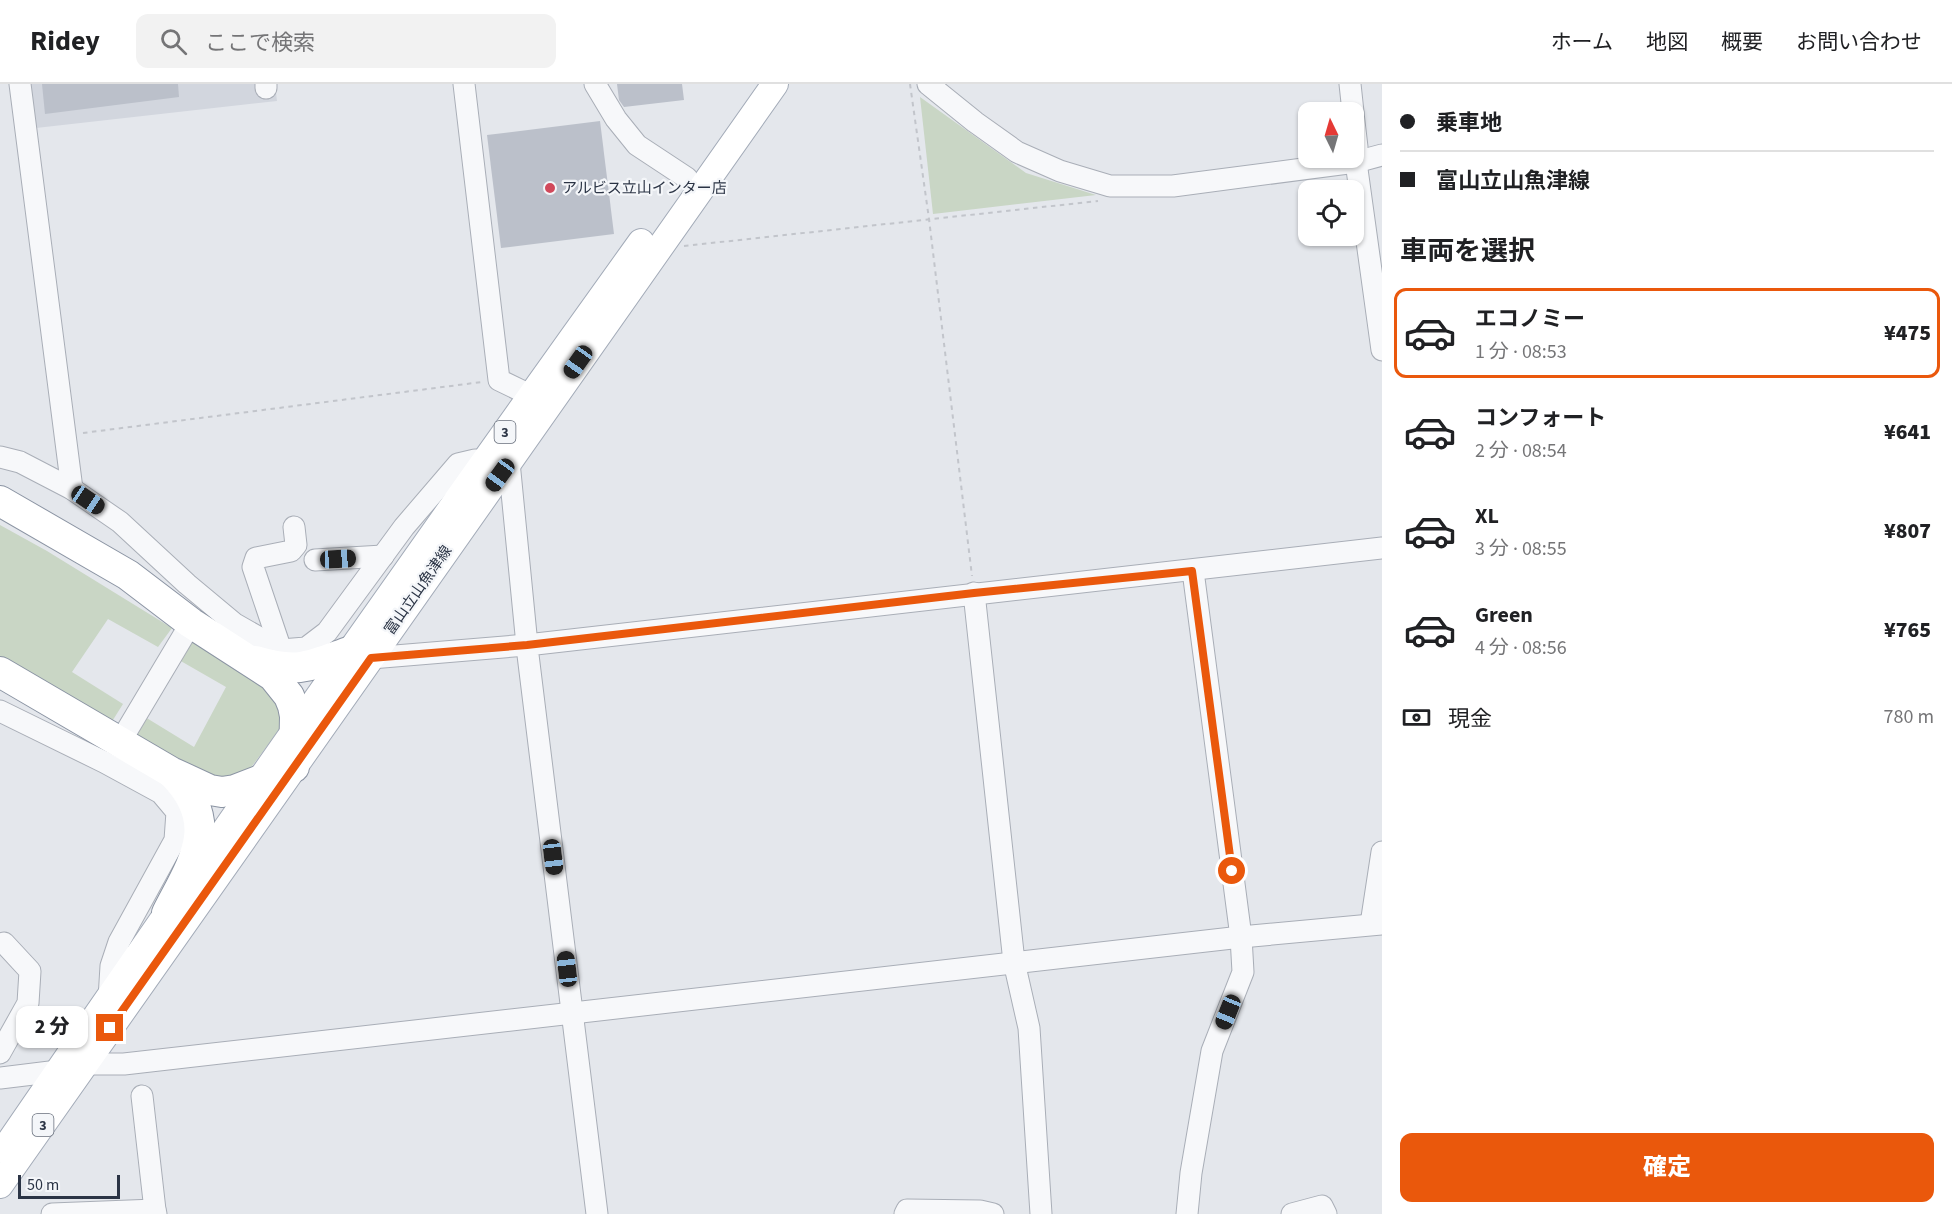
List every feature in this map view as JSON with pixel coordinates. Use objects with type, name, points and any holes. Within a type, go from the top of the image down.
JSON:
[{"type":"highway","points":[[0,501],[128,575],[191,623],[273,676],[289,696],[295,716],[294,767],[235,790],[222,792],[203,787],[171,772],[0,672]]},
{"type":"highway","points":[[250,659],[289,669],[361,655]]},
{"type":"highway","points":[[167,913],[197,849],[201,828],[194,801],[186,788],[171,772]]},
{"type":"main road","name":"富山立山魚津線","points":[[498,462],[530,395],[754,84]]},
{"type":"main road","name":"富山立山魚津線","points":[[0,1185],[294,767],[361,655],[498,462],[660,246],[775,84]]},
{"type":"main road","name":"富山立山魚津線","points":[[0,1155],[258,781],[295,730],[361,655]]},
{"type":"street","points":[[20,84],[72,489]]},
{"type":"street","points":[[464,84],[499,380],[530,395]]},
{"type":"street","points":[[595,84],[637,146],[687,178]]},
{"type":"street","points":[[928,84],[1017,152],[1060,171],[1110,186],[1173,186],[1310,168]]},
{"type":"street","points":[[1350,84],[1352,102]]},
{"type":"street","points":[[1364,160],[1382,154]]},
{"type":"street","points":[[1357,168],[1379,297],[1382,350]]},
{"type":"street","points":[[0,457],[20,462],[72,489],[120,522],[187,584],[235,624],[282,650],[306,648],[327,632],[405,527],[458,464],[475,460],[498,462],[527,645],[597,1214]]},
{"type":"street","points":[[282,650],[253,567],[256,558],[291,551],[296,545],[294,527]]},
{"type":"street","points":[[361,655],[527,645],[1382,548]]},
{"type":"street","points":[[315,560],[383,556]]},
{"type":"street","points":[[1187,1214],[1191,1173],[1212,1051],[1243,972],[1241,937],[1192,571]]},
{"type":"street","points":[[974,593],[1014,962],[1029,1028],[1041,1214]]},
{"type":"street","points":[[120,742],[191,623]]},
{"type":"street","points":[[0,711],[161,793],[177,812],[175,840],[120,942],[111,966],[109,999]]},
{"type":"street","points":[[85,1064],[124,1064],[1014,962],[1377,924],[1382,852]]},
{"type":"street","points":[[0,1053],[28,1003],[30,971],[4,943]]},
{"type":"street","points":[[0,1078],[58,1071]]},
{"type":"street","points":[[52,1214],[155,1212],[142,1096]]},
{"type":"street","points":[[1292,1214],[1322,1206],[1326,1214]]},
{"type":"street","points":[[905,1214],[907,1210],[980,1211],[993,1214]]},
{"type":"path","points":[[910,84],[929,219],[974,593]]},
{"type":"path","points":[[660,246],[687,246],[1104,201],[1110,186]]},
{"type":"path","points":[[64,435],[499,380]]},
{"type":"shaded area","points":[[31,84],[275,84],[277,101],[36,128]]},
{"type":"green space","points":[[920,97],[1026,173],[1096,195],[933,214]]},
{"type":"green space","points":[[0,525],[47,551],[172,628],[158,647],[108,619],[72,672],[123,704],[111,723],[0,658]]},
{"type":"green space","points":[[190,641],[259,681],[287,719],[244,777],[220,787],[134,739],[145,717],[194,747],[226,687],[179,660]]},
{"type":"building","points":[[42,84],[178,84],[179,97],[45,114]]},
{"type":"building","points":[[617,84],[682,84],[684,100],[624,107],[619,100]]},
{"type":"building","points":[[600,121],[614,234],[501,248],[487,135]]},
{"type":"place","name":"アルビス立山インター店","points":[[550,188]]},
{"type":"route","points":[[110,1028],[371,658],[527,645],[974,593],[1192,571],[1232,871]]}]
